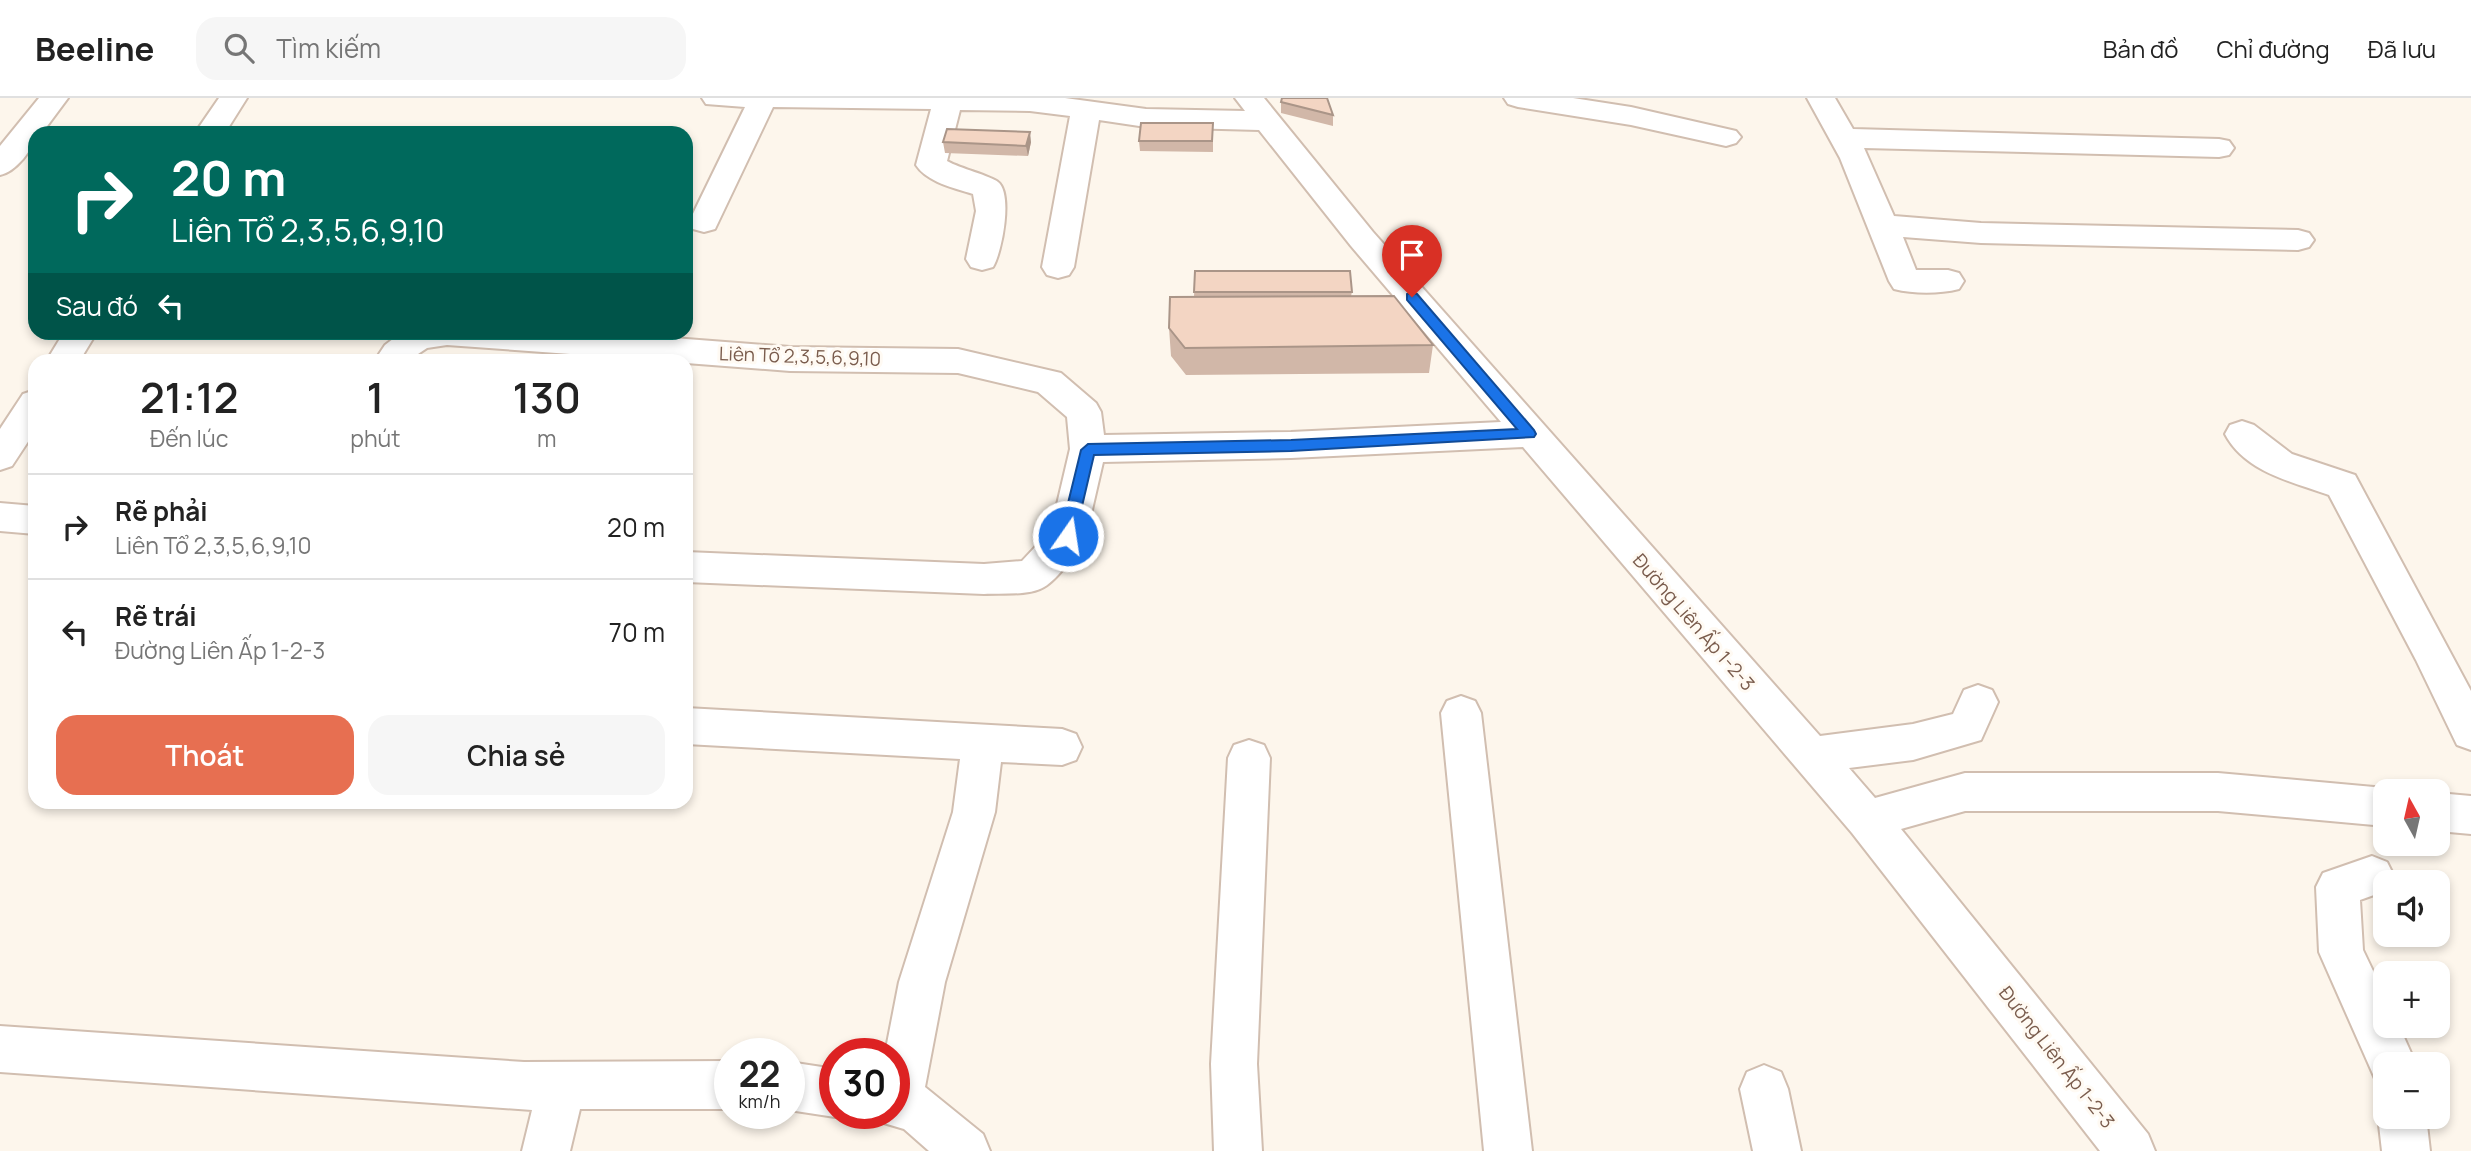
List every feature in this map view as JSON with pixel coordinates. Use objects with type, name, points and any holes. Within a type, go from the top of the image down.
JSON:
[{"type":"street","points":[[32,126],[54,98]]},
{"type":"street","points":[[215,126],[233,98]]},
{"type":"street","points":[[716,98],[1030,102],[1146,118],[1259,110]]},
{"type":"street","points":[[1518,98],[1631,116],[1726,137]]},
{"type":"street","points":[[1821,98],[1855,158],[1905,281],[1948,281]]},
{"type":"street","points":[[704,222],[763,99]]},
{"type":"street","points":[[947,103],[931,165],[953,177],[987,188],[990,211],[982,259]]},
{"type":"street","points":[[1058,267],[1086,110]]},
{"type":"street","name":"Đường Liên Ấp 1-2-3","points":[[1259,110],[1362,239],[1529,434],[1867,818],[2131,1151]]},
{"type":"street","points":[[0,166],[28,131]]},
{"type":"street","points":[[1844,138],[2219,148]]},
{"type":"street","points":[[1882,225],[1981,233],[2298,240]]},
{"type":"street","name":"Liên Tổ 2,3,5,6,9,10","points":[[396,354],[401,347],[414,340]]},
{"type":"street","name":"Liên Tổ 2,3,5,6,9,10","points":[[539,340],[790,359],[958,361],[1049,382],[1084,412],[1088,450],[1068,536],[1032,576],[984,579],[693,567]]},
{"type":"street","points":[[0,457],[28,414]]},
{"type":"street","points":[[1088,450],[1291,445],[1529,434]]},
{"type":"street","points":[[2242,434],[2279,464],[2342,485],[2432,652],[2471,732]]},
{"type":"street","points":[[0,517],[28,519]]},
{"type":"street","points":[[1811,755],[1913,742],[1967,728],[1978,702]]},
{"type":"street","points":[[1461,713],[1508,1151]]},
{"type":"street","points":[[693,726],[1062,747]]},
{"type":"street","points":[[910,1038],[922,982],[974,812],[983,743]]},
{"type":"street","points":[[1238,1151],[1234,1064],[1249,758]]},
{"type":"street","points":[[1867,818],[1965,792],[2218,792],[2373,806]]},
{"type":"street","points":[[2450,813],[2471,815]]},
{"type":"street","points":[[2372,876],[2338,887],[2341,952],[2387,1052]]},
{"type":"street","points":[[0,1049],[524,1086],[714,1085]]},
{"type":"street","points":[[546,1151],[562,1086]]},
{"type":"street","points":[[1764,1089],[1777,1151]]},
{"type":"street","points":[[910,1106],[915,1107],[966,1151]]},
{"type":"street","points":[[2403,1129],[2406,1151]]},
{"type":"building","points":[[1282,98],[1327,98],[1333,115],[1281,102]]},
{"type":"building","points":[[1141,123],[1213,123],[1212,141],[1139,141]]},
{"type":"building","points":[[947,129],[1030,132],[1026,146],[943,142]]},
{"type":"building","points":[[1195,271],[1350,271],[1352,292],[1194,292]]},
{"type":"building","points":[[1394,296],[1433,345],[1185,348],[1169,328],[1170,297]]},
{"type":"route","points":[[1068,536],[1088,450],[1291,445],[1529,434],[1412,297]]}]
